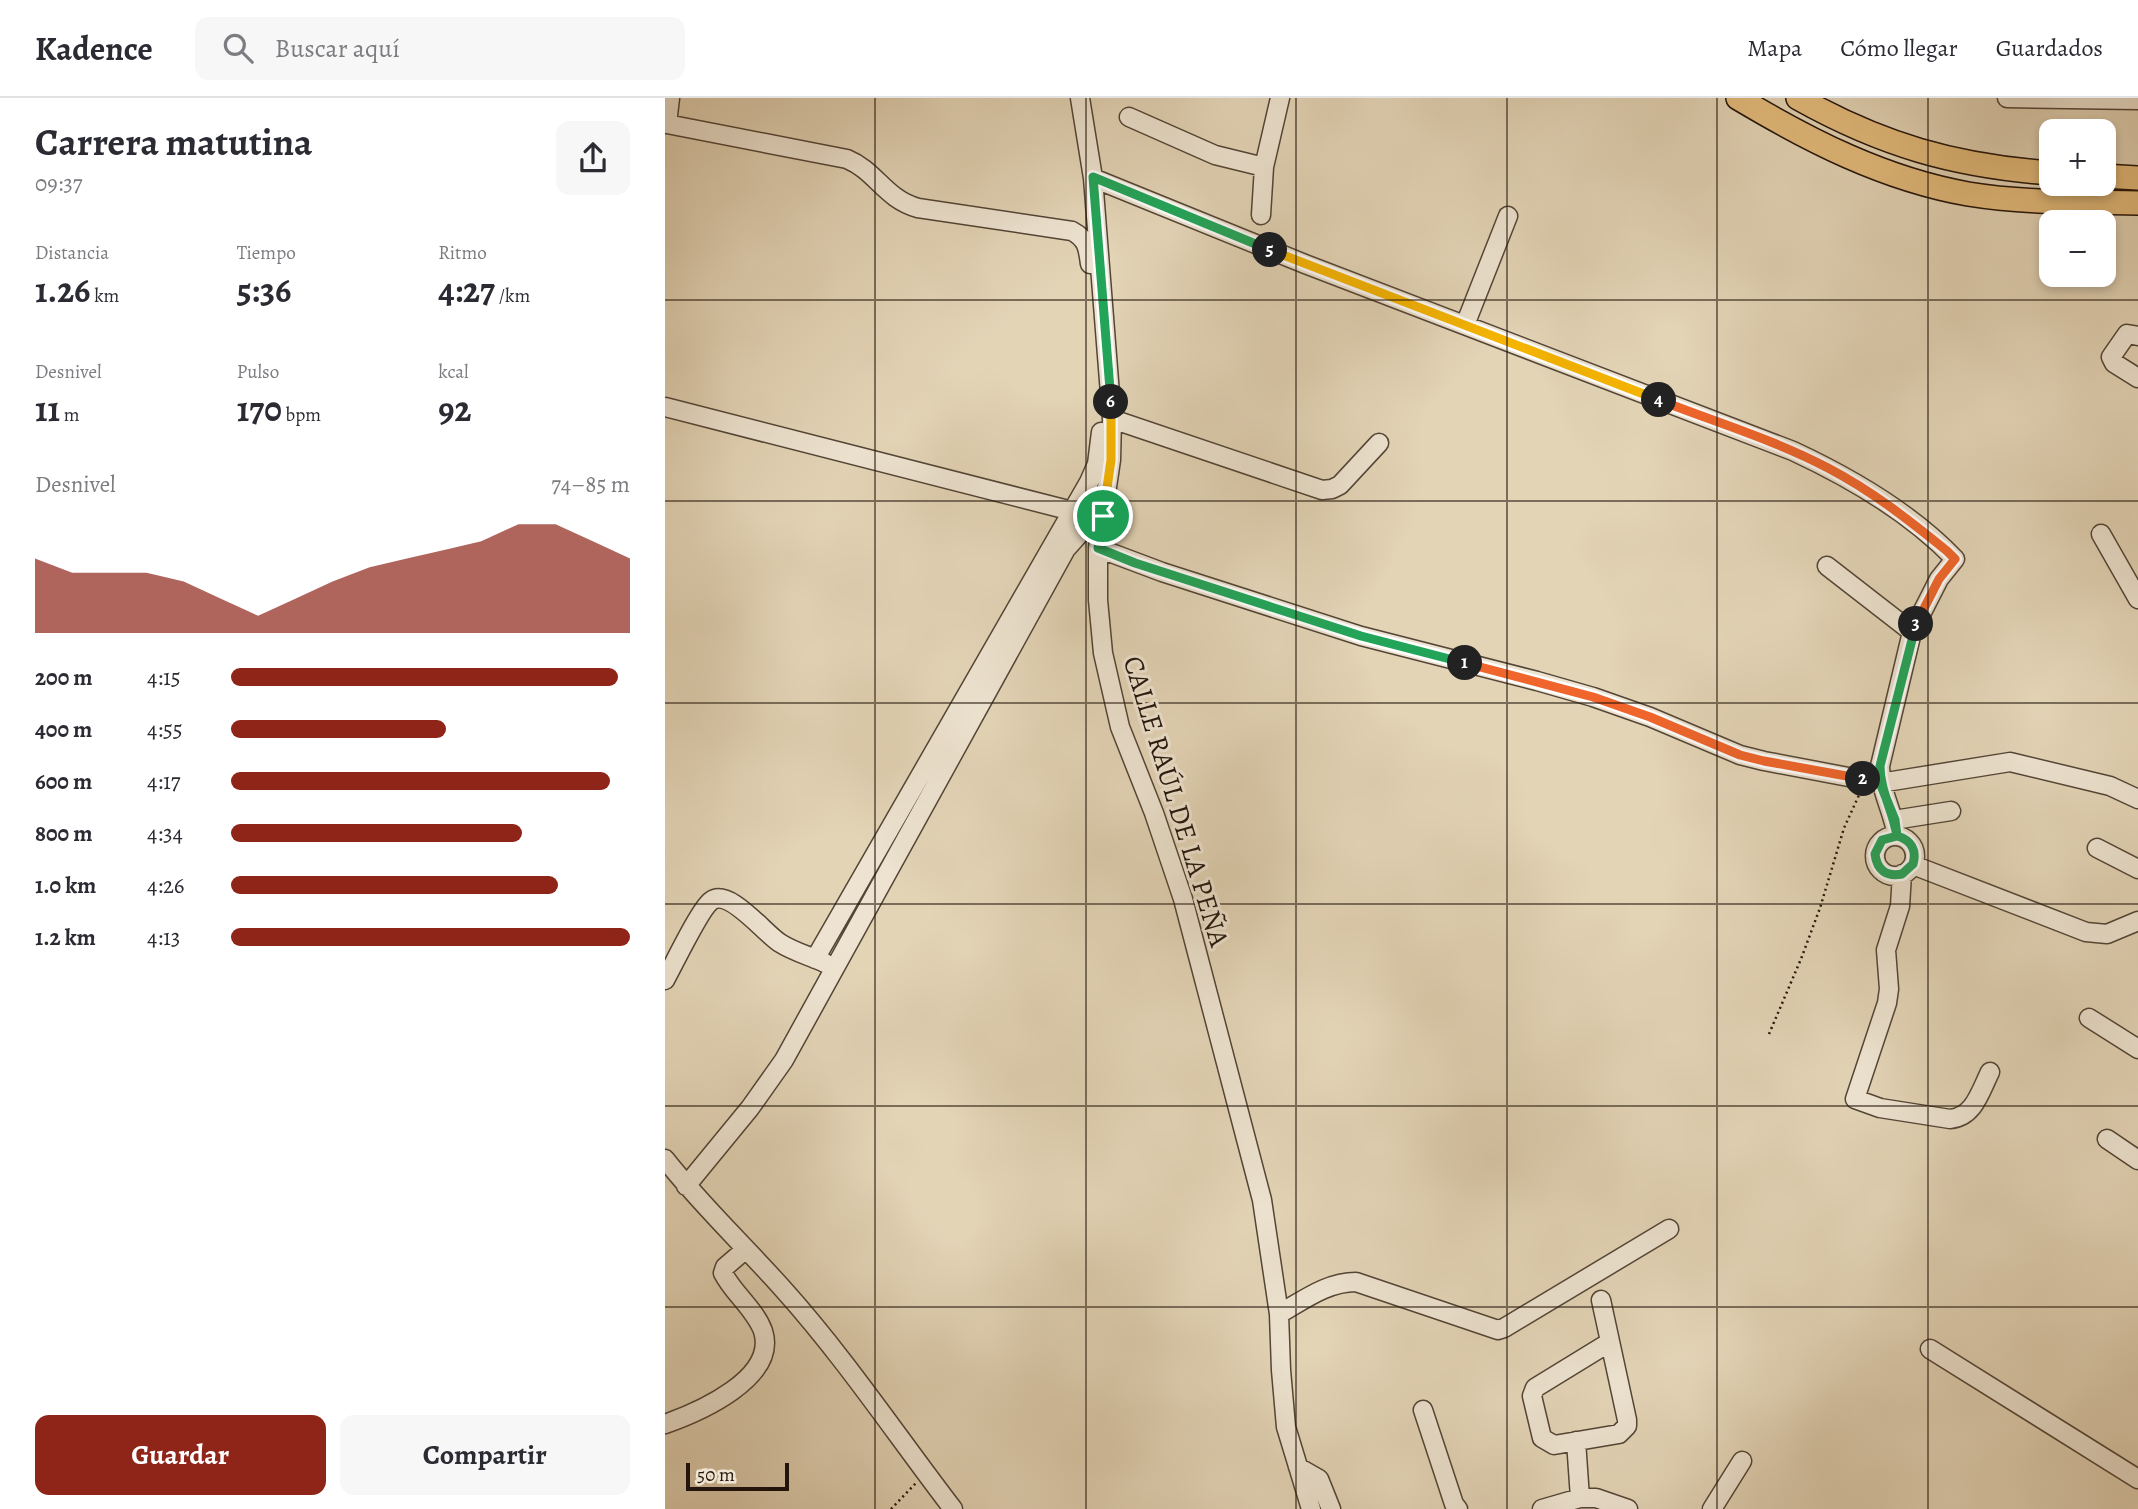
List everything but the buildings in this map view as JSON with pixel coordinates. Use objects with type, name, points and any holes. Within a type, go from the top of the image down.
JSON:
[{"type":"main road","points":[[1738,98],[1780,123],[1857,161],[1910,180],[1968,194],[2027,200],[2138,203]]},
{"type":"main road","points":[[1798,98],[1842,122],[1938,157],[1994,168],[2039,172]]},
{"type":"main road","points":[[2116,177],[2138,178]]},
{"type":"street","points":[[670,98],[666,131],[846,159],[867,170],[893,197],[904,204],[1072,231],[1085,239],[1088,246],[1097,350],[1100,450],[1097,464],[815,959]]},
{"type":"street","name":"CALLE RAÚL DE LA PEÑA","points":[[1080,98],[1093,177],[1112,419],[1111,460],[1098,548],[1098,600],[1103,653],[1120,727],[1154,813],[1183,899],[1262,1200],[1279,1314],[1286,1427],[1311,1509]]},
{"type":"street","points":[[1261,215],[1264,167],[1279,98]]},
{"type":"street","points":[[2007,98],[2138,100]]},
{"type":"street","points":[[1129,117],[1215,155],[1264,167]]},
{"type":"street","points":[[1093,177],[1225,232],[1793,452],[1828,468],[1878,497],[1955,559],[1939,579],[1912,632],[1880,766],[1873,781]]},
{"type":"street","points":[[1465,325],[1508,216]]},
{"type":"street","points":[[2138,336],[2127,334],[2111,357],[2115,363],[2138,377]]},
{"type":"street","points":[[665,407],[1072,511]]},
{"type":"street","points":[[1112,419],[1322,490],[1340,485],[1379,443]]},
{"type":"street","points":[[686,1186],[750,1108],[784,1060],[1066,549],[1082,531],[1103,516]]},
{"type":"street","points":[[2101,534],[2138,599]]},
{"type":"street","points":[[1098,548],[1162,572],[1361,636],[1593,697],[1650,717],[1740,755],[1764,761],[1873,781],[2010,762],[2110,786],[2138,799]]},
{"type":"street","points":[[1827,566],[1912,632]]},
{"type":"street","points":[[1873,781],[1896,828],[1914,849],[1886,950],[1889,989],[1887,1003],[1856,1099],[1880,1108],[1950,1119],[1961,1118],[1968,1114],[1990,1072]]},
{"type":"street","points":[[1951,811],[1896,828],[1882,840],[1875,854],[1880,869],[1887,874],[1907,869],[2086,932],[2107,934],[2138,921]]},
{"type":"street","points":[[2097,848],[2138,869]]},
{"type":"street","points":[[665,980],[703,909],[714,898],[732,902],[770,936],[793,950],[836,967]]},
{"type":"street","points":[[2089,1018],[2138,1049]]},
{"type":"street","points":[[2107,1139],[2138,1160]]},
{"type":"street","points":[[665,1159],[686,1186],[784,1290],[835,1352],[953,1509]]},
{"type":"street","points":[[1279,1314],[1328,1286],[1341,1282],[1356,1282],[1498,1330],[1668,1229]]},
{"type":"street","points":[[665,1424],[682,1418],[743,1384],[755,1372],[763,1356],[762,1330],[723,1273],[725,1267],[746,1249]]},
{"type":"street","points":[[1601,1300],[1610,1342],[1627,1426],[1619,1434],[1554,1445],[1542,1438],[1533,1391],[1539,1384],[1610,1342]]},
{"type":"street","points":[[1930,1349],[2138,1479]]},
{"type":"street","points":[[1423,1409],[1455,1507]]},
{"type":"street","points":[[1576,1441],[1580,1498]]},
{"type":"street","points":[[1711,1509],[1742,1461]]},
{"type":"street","points":[[1298,1467],[1319,1479],[1331,1509]]},
{"type":"street","points":[[1545,1509],[1580,1498],[1596,1498],[1628,1509]]},
{"type":"path","points":[[1769,1034],[1820,908],[1844,828],[1873,781]]},
{"type":"path","points":[[891,1509],[926,1473]]},
{"type":"route","points":[[1103,516],[1098,548],[1135,563],[1361,636],[1593,697],[1650,717],[1740,755],[1880,783],[1895,820],[1897,836],[1904,838],[1914,849],[1913,864],[1902,874],[1894,875],[1880,869],[1876,862],[1875,854],[1882,840],[1897,836],[1895,820],[1880,783],[1880,766],[1912,632],[1939,579],[1955,559],[1947,551],[1878,497],[1828,468],[1793,452],[1305,264],[1093,177],[1112,419],[1111,460],[1103,516]]}]
